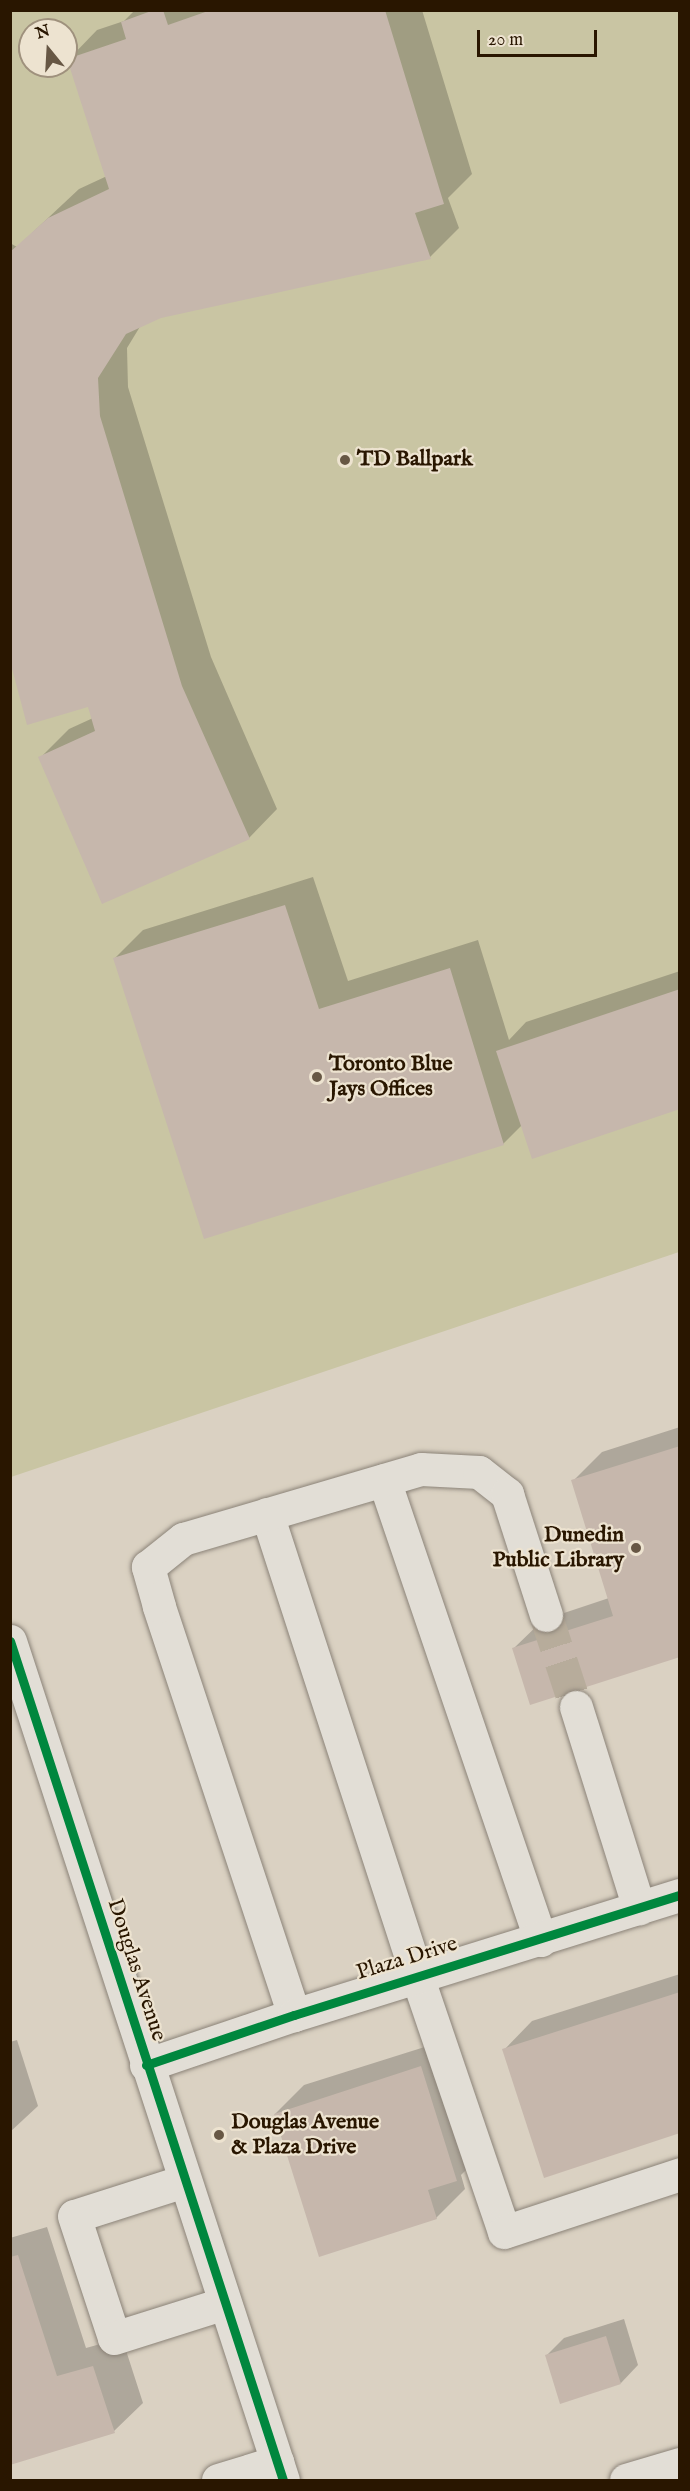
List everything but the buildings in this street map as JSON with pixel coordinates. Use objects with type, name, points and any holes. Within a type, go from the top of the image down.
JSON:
[{"type":"street","points":[[294,2015],[148,1567],[183,1539],[421,1469],[479,1472],[507,1494],[546,1615]]},
{"type":"street","points":[[384,1480],[541,1940]]},
{"type":"street","points":[[267,1514],[417,1976],[504,2232],[680,2174]]},
{"type":"street","name":"Douglas Avenue","points":[[10,1641],[146,2065],[280,2471]]},
{"type":"street","points":[[576,1707],[639,1908]]},
{"type":"street","name":"Plaza Drive","points":[[146,2065],[294,2015],[680,1895]]},
{"type":"street","points":[[184,2181],[74,2216],[114,2338],[225,2303]]},
{"type":"street","points":[[626,2481],[680,2464]]},
{"type":"street","points":[[218,2481],[280,2471]]},
{"type":"shaded area","points":[[10,11],[680,11],[679,1252],[11,1477]]},
{"type":"tunnel","points":[[546,1615],[576,1707]]},
{"type":"cycle path","points":[[10,1641],[283,2480]]},
{"type":"cycle path","points":[[146,2065],[294,2015],[680,1895]]},
{"type":"place","name":"TD Ballpark","points":[[345,460]]},
{"type":"place","name":"Toronto Blue Jays Offices","points":[[317,1077]]},
{"type":"place","name":"Dunedin Public Library","points":[[636,1548]]},
{"type":"place","name":"Douglas Avenue & Plaza Drive","points":[[219,2135]]}]
